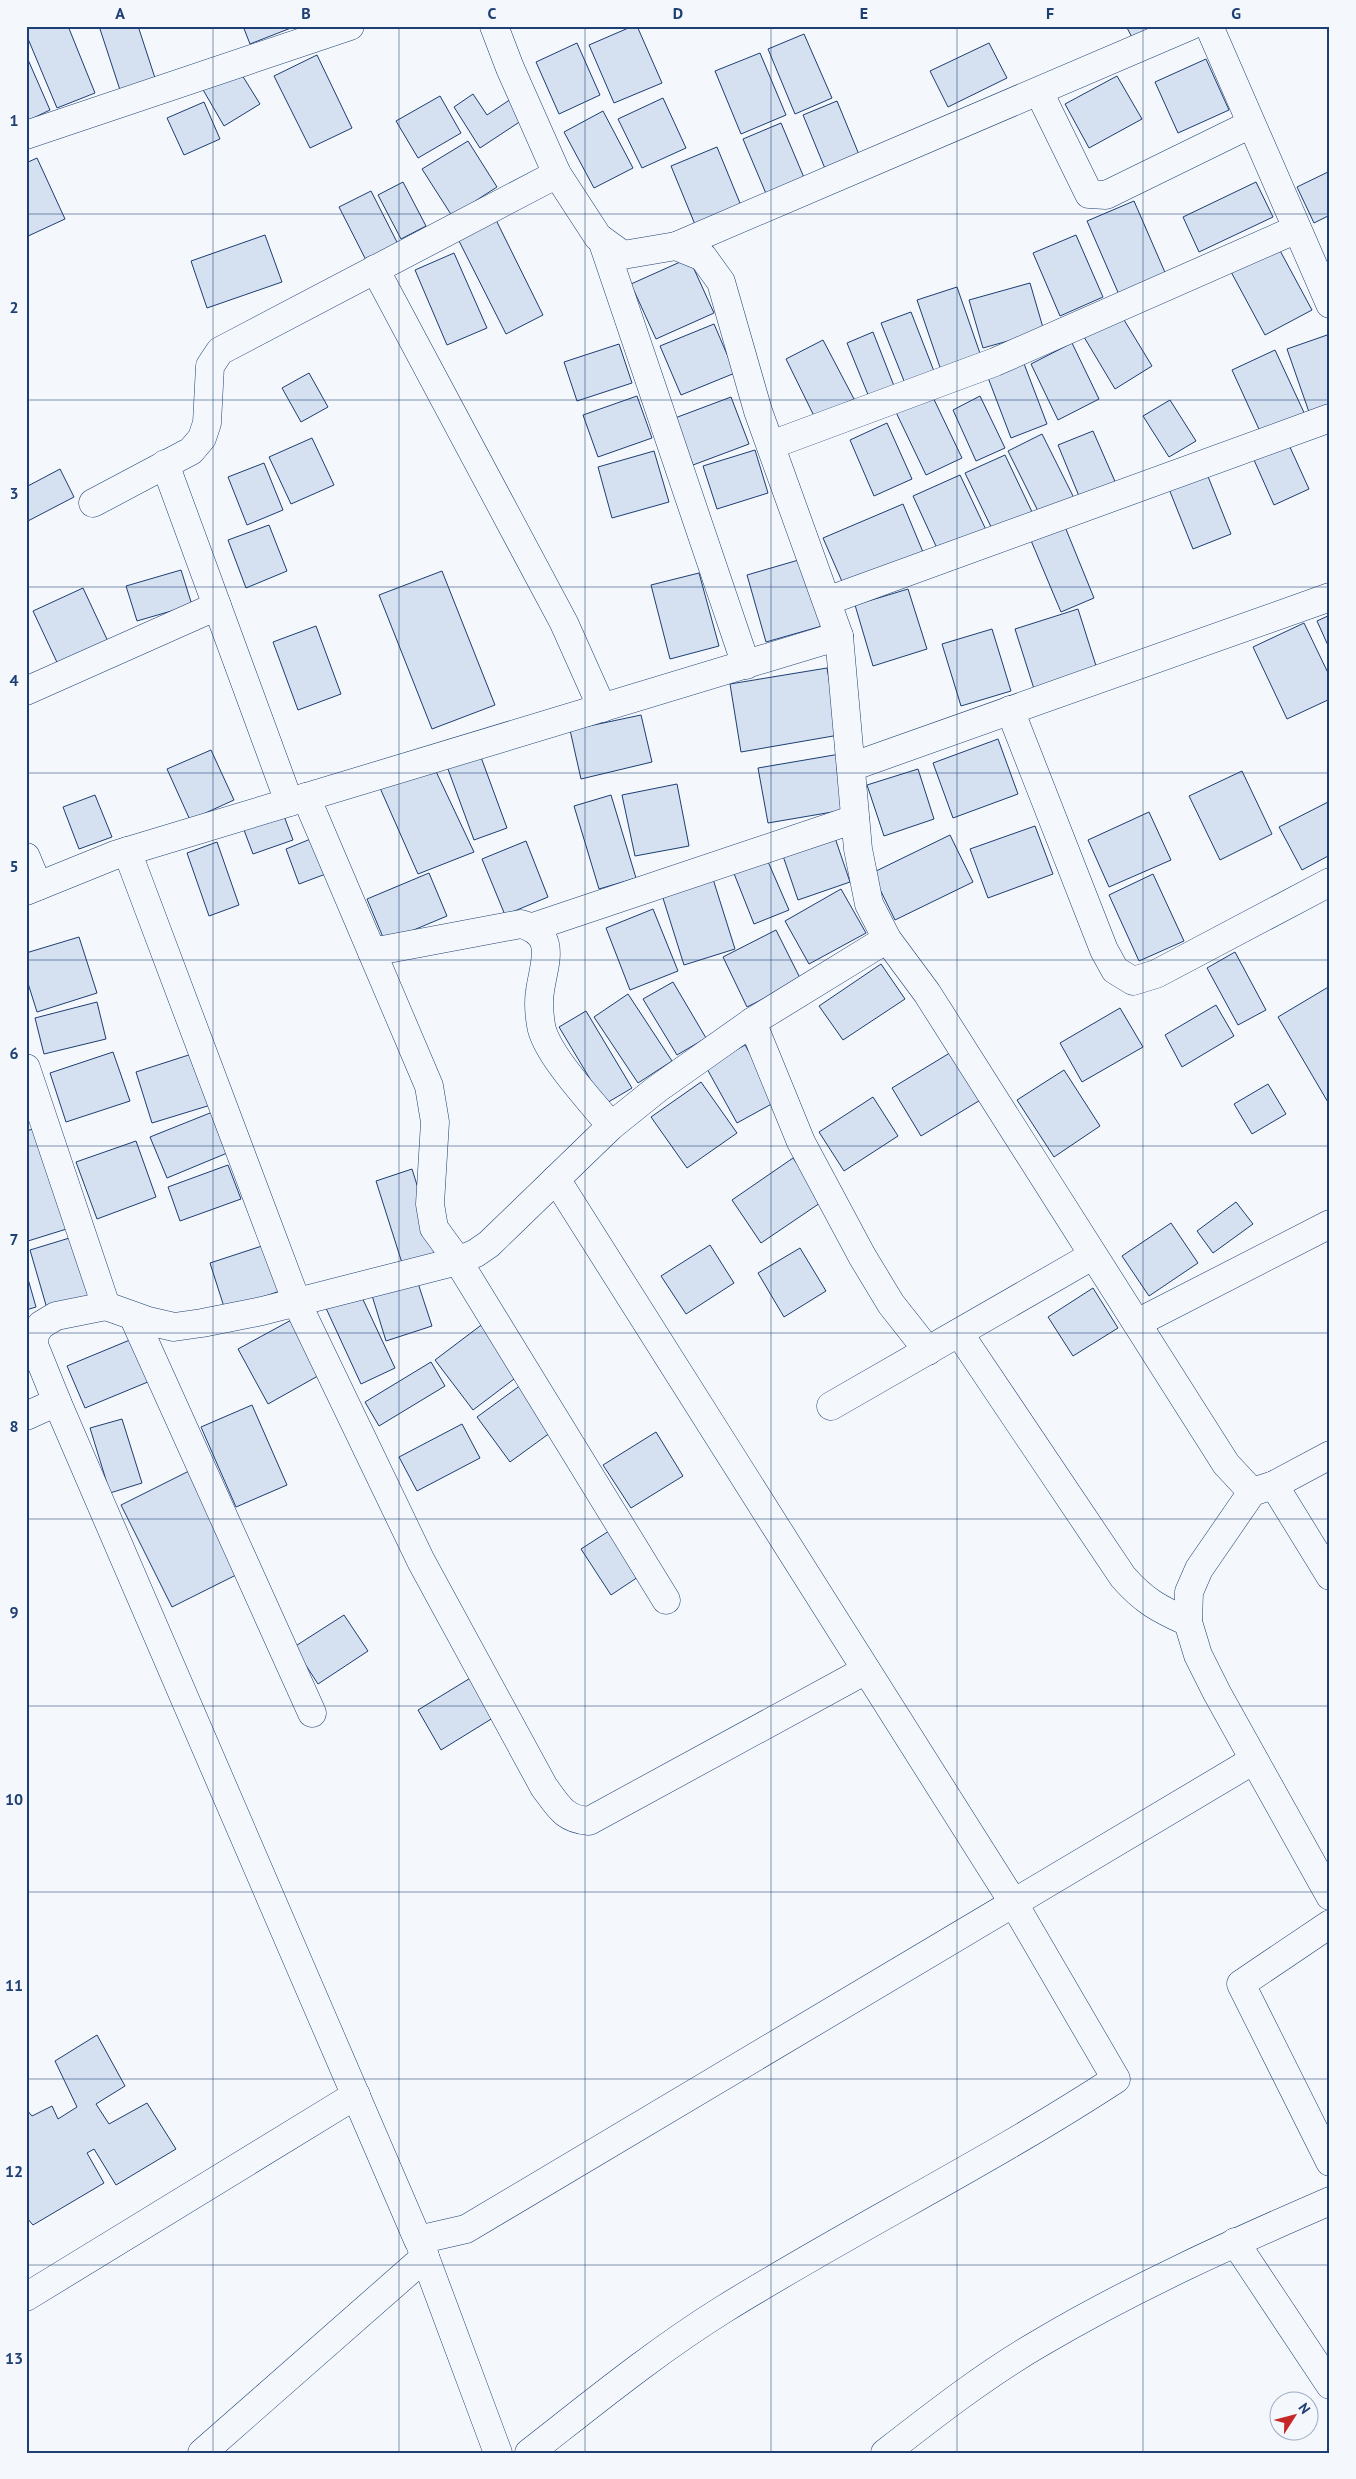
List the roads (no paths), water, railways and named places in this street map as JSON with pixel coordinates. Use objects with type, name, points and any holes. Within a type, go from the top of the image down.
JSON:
[{"type":"street","points":[[26,135],[350,26]]},
{"type":"street","points":[[494,26],[510,68],[557,174],[602,240],[746,664]]},
{"type":"street","points":[[602,240],[623,255],[676,246],[1190,26]]},
{"type":"street","points":[[1209,26],[1330,304]]},
{"type":"street","points":[[1039,92],[1089,194],[1106,195],[1251,124]]},
{"type":"street","points":[[93,503],[191,452],[202,438],[207,423],[210,366],[220,351],[557,174]]},
{"type":"street","points":[[771,445],[995,362],[1297,230]]},
{"type":"street","points":[[676,246],[703,256],[721,282],[758,411],[839,636],[858,849],[869,904],[887,939],[927,993],[1092,1256],[1137,1323],[1226,1464],[1263,1489],[1330,1576]]},
{"type":"street","points":[[375,269],[564,623],[602,708]]},
{"type":"street","points":[[827,601],[1330,418]]},
{"type":"street","points":[[165,464],[217,606],[298,800],[372,952],[429,1086],[435,1122],[430,1204],[434,1228],[458,1261],[666,1600]]},
{"type":"street","points":[[850,766],[1330,598]]},
{"type":"street","points":[[26,691],[217,606]]},
{"type":"street","points":[[26,857],[32,889],[127,851],[839,636]]},
{"type":"street","points":[[1010,710],[1104,950],[1115,970],[1133,981],[1156,974],[1330,882]]},
{"type":"street","points":[[372,952],[521,924],[533,927],[855,819]]},
{"type":"street","points":[[127,851],[297,1302],[421,1561],[544,1787],[562,1812],[575,1820],[590,1821],[866,1670]]},
{"type":"street","points":[[533,927],[543,938],[547,957],[538,1007],[541,1029],[557,1059],[611,1126]]},
{"type":"street","points":[[498,2453],[422,2248],[57,1402],[34,1345],[35,1334],[41,1325],[56,1316],[106,1306],[133,1316],[174,1327],[202,1323],[297,1302],[458,1261],[476,1253],[489,1244],[611,1126],[657,1089],[752,1022],[887,939]]},
{"type":"street","points":[[752,1022],[801,1142],[862,1256],[891,1304],[928,1351]]},
{"type":"street","points":[[26,1068],[106,1306]]},
{"type":"street","points":[[529,2453],[666,2346],[725,2308],[1061,2114],[1116,2078],[1013,1902],[556,1179]]},
{"type":"street","points":[[1137,1323],[1330,1224]]},
{"type":"street","points":[[831,1406],[1092,1256]]},
{"type":"street","points":[[133,1316],[312,1713]]},
{"type":"street","points":[[959,1333],[1123,1577],[1139,1596],[1164,1611],[1188,1622]]},
{"type":"street","points":[[26,1416],[57,1402]]},
{"type":"street","points":[[1330,1455],[1263,1489],[1199,1569],[1189,1592],[1188,1622],[1198,1655],[1330,1896]]},
{"type":"street","points":[[202,2453],[422,2248],[466,2229],[1254,1760]]},
{"type":"street","points":[[1330,1924],[1241,1984],[1330,2162]]},
{"type":"street","points":[[26,2297],[356,2095]]},
{"type":"street","points":[[885,2453],[987,2376],[1040,2343],[1180,2268],[1330,2200]]},
{"type":"street","points":[[1235,2242],[1330,2385]]}]
